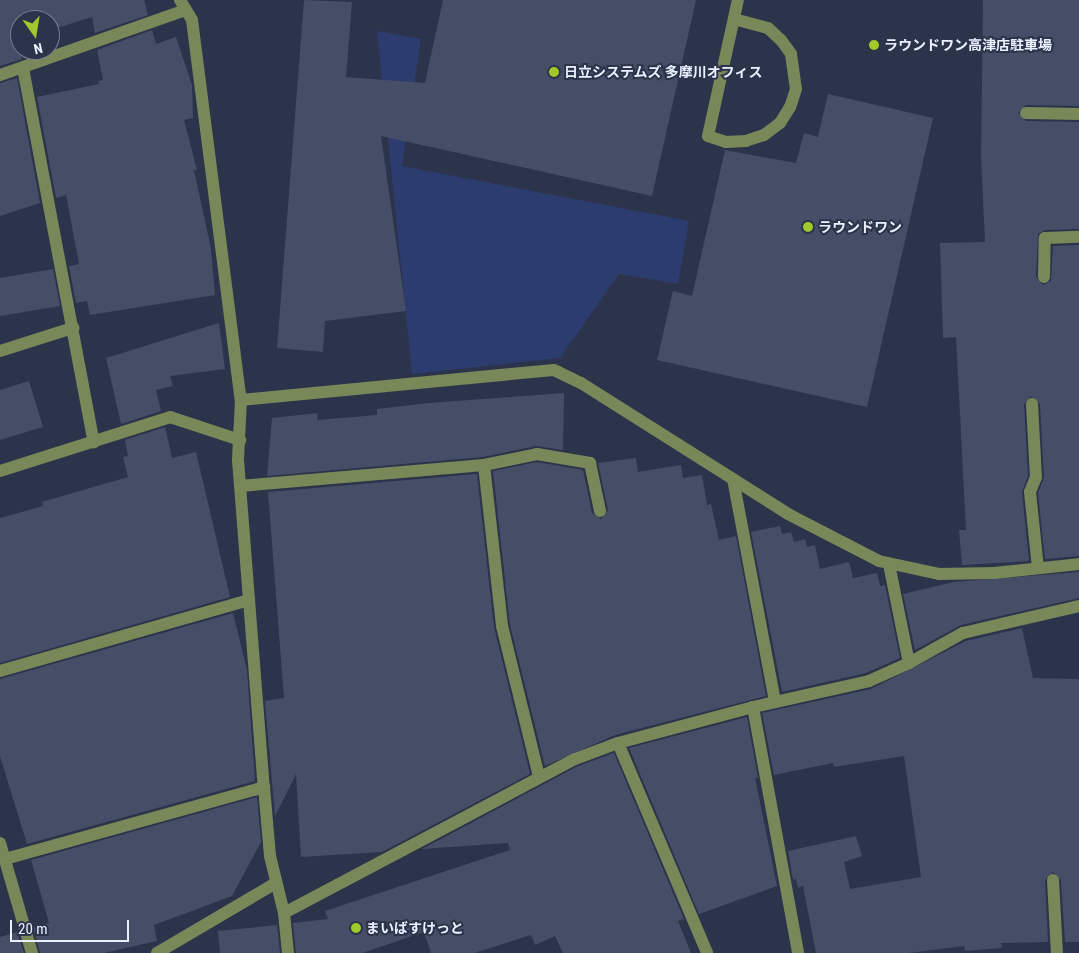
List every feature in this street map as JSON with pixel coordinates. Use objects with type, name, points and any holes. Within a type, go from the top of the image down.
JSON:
[{"type":"street","points":[[734,19],[768,28],[781,40],[791,54],[796,71],[796,89],[790,107],[772,129],[746,141],[726,142],[708,136],[738,0]]},
{"type":"street","points":[[0,76],[183,5],[192,20],[241,400],[240,486],[264,787],[270,856],[284,913],[288,953]]},
{"type":"street","points":[[23,68],[94,442]]},
{"type":"street","points":[[1026,112],[1079,114]]},
{"type":"street","points":[[1044,277],[1045,238],[1079,237]]},
{"type":"street","points":[[0,351],[73,328]]},
{"type":"street","points":[[241,400],[554,370],[581,383],[788,514],[889,564],[939,574],[1079,564]]},
{"type":"street","points":[[1032,404],[1036,477],[1030,492],[1038,568]]},
{"type":"street","points":[[0,471],[170,416],[240,440]]},
{"type":"street","points":[[240,486],[484,465],[537,454],[590,463],[600,511]]},
{"type":"street","points":[[484,465],[502,626],[539,777]]},
{"type":"street","points":[[733,479],[775,701]]},
{"type":"street","points":[[889,564],[909,663]]},
{"type":"street","points":[[0,671],[249,600]]},
{"type":"street","points":[[284,913],[539,777],[618,743],[775,701],[869,681],[909,663],[962,633],[1079,606]]},
{"type":"street","points":[[753,707],[795,952]]},
{"type":"street","points":[[618,743],[707,953]]},
{"type":"street","points":[[4,859],[264,787]]},
{"type":"street","points":[[0,844],[32,953]]},
{"type":"street","points":[[1053,880],[1057,953]]},
{"type":"street","points":[[157,953],[276,883]]},
{"type":"shaded area","points":[[377,31],[421,39],[402,166],[689,221],[678,284],[619,274],[560,358],[412,374]]},
{"type":"building","points":[[0,0],[144,0],[148,15],[95,33],[92,17],[60,27],[60,10],[10,10],[10,60],[19,60],[0,66]]},
{"type":"building","points":[[304,0],[352,2],[346,77],[425,83],[443,0],[696,0],[652,196],[381,136],[406,311],[325,321],[323,352],[277,348]]},
{"type":"building","points":[[983,0],[1079,0],[1079,106],[1026,105],[1018,113],[1026,121],[1079,122],[1079,229],[1045,230],[1038,234],[1036,277],[1043,285],[1051,281],[1053,246],[1079,245],[1079,556],[1045,559],[1038,493],[1044,477],[1040,404],[1031,396],[1024,404],[1028,476],[1022,492],[1029,561],[962,565],[959,530],[966,530],[956,337],[943,338],[940,243],[985,242],[981,157]]},
{"type":"building","points":[[152,30],[156,44],[176,37],[192,85],[193,118],[184,120],[197,170],[194,170],[211,249],[215,295],[90,315],[87,301],[76,303],[69,266],[79,264],[66,195],[56,198],[37,97],[99,84],[98,81],[103,80],[97,50]]},
{"type":"building","points":[[17,78],[40,203],[0,216],[0,83]]},
{"type":"building","name":"ラウンドワン","points":[[828,94],[933,118],[867,407],[657,360],[673,291],[692,296],[725,150],[796,163],[804,133],[818,137]]},
{"type":"building","points":[[53,269],[60,306],[0,316],[0,278]]},
{"type":"building","points":[[219,323],[225,369],[170,376],[173,386],[156,390],[161,411],[121,424],[106,358]]},
{"type":"building","points":[[29,381],[43,427],[0,440],[0,390]]},
{"type":"building","points":[[564,393],[563,450],[536,446],[483,457],[267,476],[272,418],[318,413],[317,420],[377,415],[377,409],[429,403]]},
{"type":"building","points":[[165,427],[172,458],[196,452],[230,597],[0,663],[0,518],[43,506],[42,502],[128,477],[123,457],[128,456],[125,440]]},
{"type":"building","points":[[636,458],[638,472],[681,465],[683,478],[702,475],[707,505],[711,504],[719,540],[736,536],[766,696],[615,735],[545,766],[510,625],[493,471],[537,462],[583,470],[592,513],[601,519],[608,510],[598,463]]},
{"type":"building","points":[[477,474],[494,627],[530,774],[382,852],[301,857],[296,774],[275,816],[265,701],[284,698],[268,492]]},
{"type":"building","points":[[780,526],[782,534],[791,532],[794,542],[805,539],[807,547],[815,545],[820,569],[849,562],[853,578],[877,573],[880,586],[885,585],[900,658],[866,673],[782,692],[751,532]]},
{"type":"building","points":[[1079,572],[1079,598],[961,625],[915,650],[903,594],[954,582]]},
{"type":"building","points":[[233,613],[247,670],[255,781],[27,844],[0,756],[0,679]]},
{"type":"building","points":[[1022,628],[1033,678],[1079,679],[1079,942],[1065,942],[1061,880],[1053,872],[1045,880],[1048,942],[1001,943],[1002,948],[965,951],[964,946],[909,953],[816,953],[803,886],[798,888],[796,879],[793,880],[788,851],[856,836],[862,856],[844,862],[850,889],[921,877],[904,756],[834,767],[833,763],[774,775],[762,713],[871,689],[966,641]]},
{"type":"building","points":[[747,717],[758,778],[755,778],[777,886],[699,914],[629,748]]},
{"type":"building","points":[[614,753],[684,919],[678,921],[691,953],[563,953],[555,936],[535,945],[531,935],[474,953],[431,953],[424,932],[362,953],[296,953],[293,923],[328,919],[325,911],[510,850],[508,843],[422,849],[578,766]]},
{"type":"building","points":[[257,797],[261,842],[232,896],[154,925],[157,941],[104,953],[40,953],[33,927],[49,923],[31,860]]},
{"type":"building","points":[[277,925],[280,953],[220,953],[218,931]]},
{"type":"building","points":[[17,932],[24,953],[0,953],[0,937]]},
{"type":"place","name":"ラウンドワン高津店駐車場","points":[[874,45]]},
{"type":"place","name":"日立システムズ 多摩川オフィス","points":[[554,72]]},
{"type":"place","name":"ラウンドワン","points":[[808,227]]},
{"type":"place","name":"まいばすけっと","points":[[356,928]]}]
